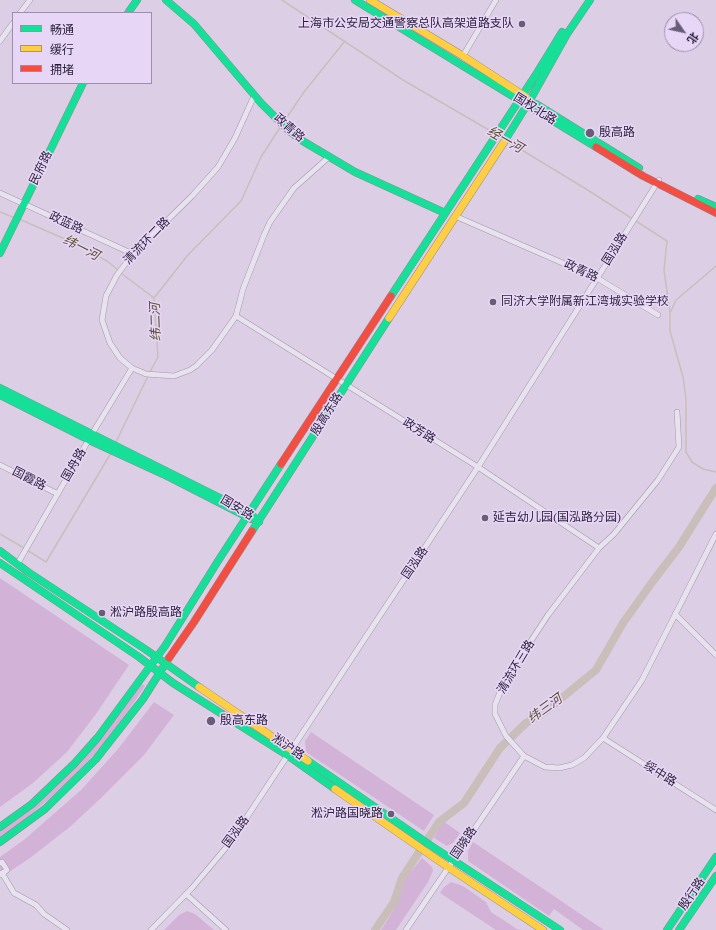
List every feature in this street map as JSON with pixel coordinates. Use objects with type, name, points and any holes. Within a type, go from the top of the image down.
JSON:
[{"type":"main road","points":[[129,12],[137,0]]},
{"type":"main road","name":"政青路","points":[[166,0],[194,24],[254,96],[287,129],[301,140],[355,172],[445,213]]},
{"type":"main road","name":"国权北路","points":[[355,0],[521,97],[586,141],[716,213]]},
{"type":"main road","name":"国权北路","points":[[370,0],[463,56],[521,97]]},
{"type":"main road","points":[[521,97],[583,0]]},
{"type":"main road","points":[[529,102],[567,34],[590,0]]},
{"type":"main road","name":"民府路","points":[[0,253],[83,84]]},
{"type":"main road","name":"殷高东路","points":[[0,827],[32,804],[75,763],[111,720],[165,646],[218,561],[521,97]]},
{"type":"main road","name":"殷高东路","points":[[0,842],[45,809],[77,779],[126,722],[259,522],[346,384],[529,102]]},
{"type":"main road","name":"国权北路","points":[[658,182],[716,207]]},
{"type":"main road","name":"国安路","points":[[0,388],[90,437]]},
{"type":"main road","name":"国安路","points":[[0,395],[104,443],[163,474],[248,515],[259,522]]},
{"type":"main road","name":"淞沪路","points":[[0,551],[145,648],[289,752],[417,841],[452,860],[560,930]]},
{"type":"main road","name":"淞沪路","points":[[0,563],[160,673],[289,752]]},
{"type":"main road","name":"淞沪路","points":[[428,848],[448,867],[543,930]]},
{"type":"main road","name":"殷行路","points":[[667,930],[716,857]]},
{"type":"main road","name":"殷行路","points":[[679,930],[716,876]]},
{"type":"street","points":[[21,12],[30,0]]},
{"type":"street","points":[[463,56],[496,0]]},
{"type":"street","points":[[0,41],[12,24]]},
{"type":"street","name":"清流环二路","points":[[254,96],[235,138],[218,167],[192,196],[133,254],[117,275],[106,296],[102,320],[110,343],[120,358],[132,368],[146,374],[174,376],[190,370],[200,363],[212,350],[236,316],[244,289],[270,222],[294,188],[329,157]]},
{"type":"street","name":"国泓路","points":[[151,930],[186,894],[232,839],[478,468],[658,182]]},
{"type":"street","name":"政蓝路","points":[[0,192],[133,254]]},
{"type":"street","name":"政青路","points":[[455,216],[597,278],[658,315]]},
{"type":"street","name":"政芳路","points":[[236,316],[338,378],[599,548]]},
{"type":"street","name":"国舟路","points":[[18,563],[90,437],[132,368]]},
{"type":"street","name":"清流环三路","points":[[678,412],[679,447],[658,480],[614,534],[599,548],[548,615],[508,676],[498,695],[495,705],[495,714],[500,726],[506,736],[524,756],[545,767],[559,768],[584,758],[603,738],[642,680],[716,534]]},
{"type":"street","name":"国霞路","points":[[0,465],[58,494]]},
{"type":"street","points":[[13,571],[18,563]]},
{"type":"street","points":[[675,614],[716,655]]},
{"type":"street","name":"绥中路","points":[[603,738],[716,810]]},
{"type":"street","name":"国晓路","points":[[406,930],[452,860],[524,756]]},
{"type":"street","points":[[0,863],[2,862],[8,870],[1,874],[14,892],[36,905],[44,914],[66,930]]},
{"type":"street","points":[[186,894],[226,930]]},
{"type":"shaded area","points":[[0,578],[129,665],[96,714],[67,752],[33,783],[0,807]]},
{"type":"shaded area","points":[[141,683],[145,686],[117,728],[99,749],[72,778],[48,800],[0,838],[0,831],[31,809],[81,763]]},
{"type":"shaded area","points":[[154,702],[174,715],[144,755],[71,826],[30,858],[0,878],[0,857],[25,839],[81,790],[118,749]]},
{"type":"shaded area","points":[[311,732],[434,815],[424,831],[306,752],[305,741]]},
{"type":"shaded area","points":[[443,821],[460,833],[453,843],[447,846],[434,838]]},
{"type":"shaded area","points":[[473,842],[604,930],[583,930],[554,909],[549,916],[468,861],[468,851]]},
{"type":"shaded area","points":[[422,858],[432,867],[433,871],[428,882],[396,930],[381,930],[393,911],[405,879]]},
{"type":"shaded area","points":[[451,882],[463,886],[486,902],[491,912],[517,929],[523,930],[496,930],[440,893],[443,888]]},
{"type":"shaded area","points":[[187,911],[195,914],[214,930],[164,930],[179,915]]},
{"type":"waterway","name":"经一河","points":[[282,0],[403,80],[494,133]]},
{"type":"waterway","name":"纬二河","points":[[283,123],[304,92],[345,41]]},
{"type":"waterway","name":"纬二河","points":[[150,372],[158,357],[154,298],[187,256],[241,201],[261,157],[281,126]]},
{"type":"waterway","name":"经一河","points":[[507,141],[667,241],[664,270],[670,313],[670,331],[683,377],[686,399],[686,452],[692,462],[703,469],[716,472]]},
{"type":"waterway","name":"纬一河","points":[[0,212],[15,218]]},
{"type":"waterway","name":"纬一河","points":[[19,219],[74,243],[107,261],[118,270]]},
{"type":"waterway","points":[[671,311],[676,300],[716,266]]},
{"type":"waterway","name":"纬一河","points":[[121,273],[154,298]]},
{"type":"waterway","name":"纬二河","points":[[115,444],[148,376]]},
{"type":"waterway","name":"纬二河","points":[[27,550],[46,562],[111,453]]},
{"type":"waterway","name":"纬三河","points":[[375,930],[394,902],[402,878],[439,822],[464,803],[500,748],[526,723],[547,710],[596,670],[623,623],[679,547],[716,488]]},
{"type":"waterway","name":"纬二河","points":[[0,534],[24,548]]},
{"type":"traffic: fast","points":[[129,12],[137,0]]},
{"type":"traffic: fast","points":[[166,0],[194,24],[261,103],[287,129],[301,140],[355,172],[445,213]]},
{"type":"traffic: fast","points":[[355,0],[596,147]]},
{"type":"traffic: fast","points":[[504,142],[530,100],[567,34],[590,0]]},
{"type":"traffic: fast","points":[[391,296],[535,76],[562,32]]},
{"type":"traffic: fast","points":[[0,253],[83,84]]},
{"type":"traffic: fast","points":[[536,104],[639,168]]},
{"type":"traffic: fast","points":[[698,199],[716,207]]},
{"type":"traffic: fast","points":[[252,531],[389,318]]},
{"type":"traffic: fast","points":[[0,388],[250,513],[259,522]]},
{"type":"traffic: fast","points":[[0,395],[89,440],[163,474],[251,519]]},
{"type":"traffic: fast","points":[[0,827],[32,804],[75,763],[98,737],[165,646],[281,464]]},
{"type":"traffic: fast","points":[[0,551],[28,572],[145,649],[199,687]]},
{"type":"traffic: fast","points":[[0,563],[139,657],[173,683],[287,755],[335,789]]},
{"type":"traffic: fast","points":[[0,842],[45,809],[96,759],[143,699],[169,658]]},
{"type":"traffic: fast","points":[[308,761],[430,845],[560,930]]},
{"type":"traffic: fast","points":[[667,930],[716,857]]},
{"type":"traffic: fast","points":[[679,930],[716,876]]},
{"type":"traffic: slow","points":[[370,0],[463,56],[526,97]]},
{"type":"traffic: slow","points":[[389,318],[504,142]]},
{"type":"traffic: slow","points":[[199,687],[308,761]]},
{"type":"traffic: slow","points":[[335,789],[543,930]]},
{"type":"traffic: jam","points":[[596,147],[643,176],[716,213]]},
{"type":"traffic: jam","points":[[281,464],[391,296]]},
{"type":"traffic: jam","points":[[169,658],[194,622],[252,531]]},
{"type":"place","name":"上海市公安局交通警察总队高架道路支队","points":[[522,24]]},
{"type":"place","name":"殷高路","points":[[590,133]]},
{"type":"place","name":"同济大学附属新江湾城实验学校","points":[[493,302]]},
{"type":"place","name":"延吉幼儿园(国泓路分园)","points":[[485,518]]},
{"type":"place","name":"淞沪路殷高路","points":[[102,613]]},
{"type":"place","name":"殷高东路","points":[[211,721]]},
{"type":"place","name":"淞沪路国晓路","points":[[391,814]]}]
